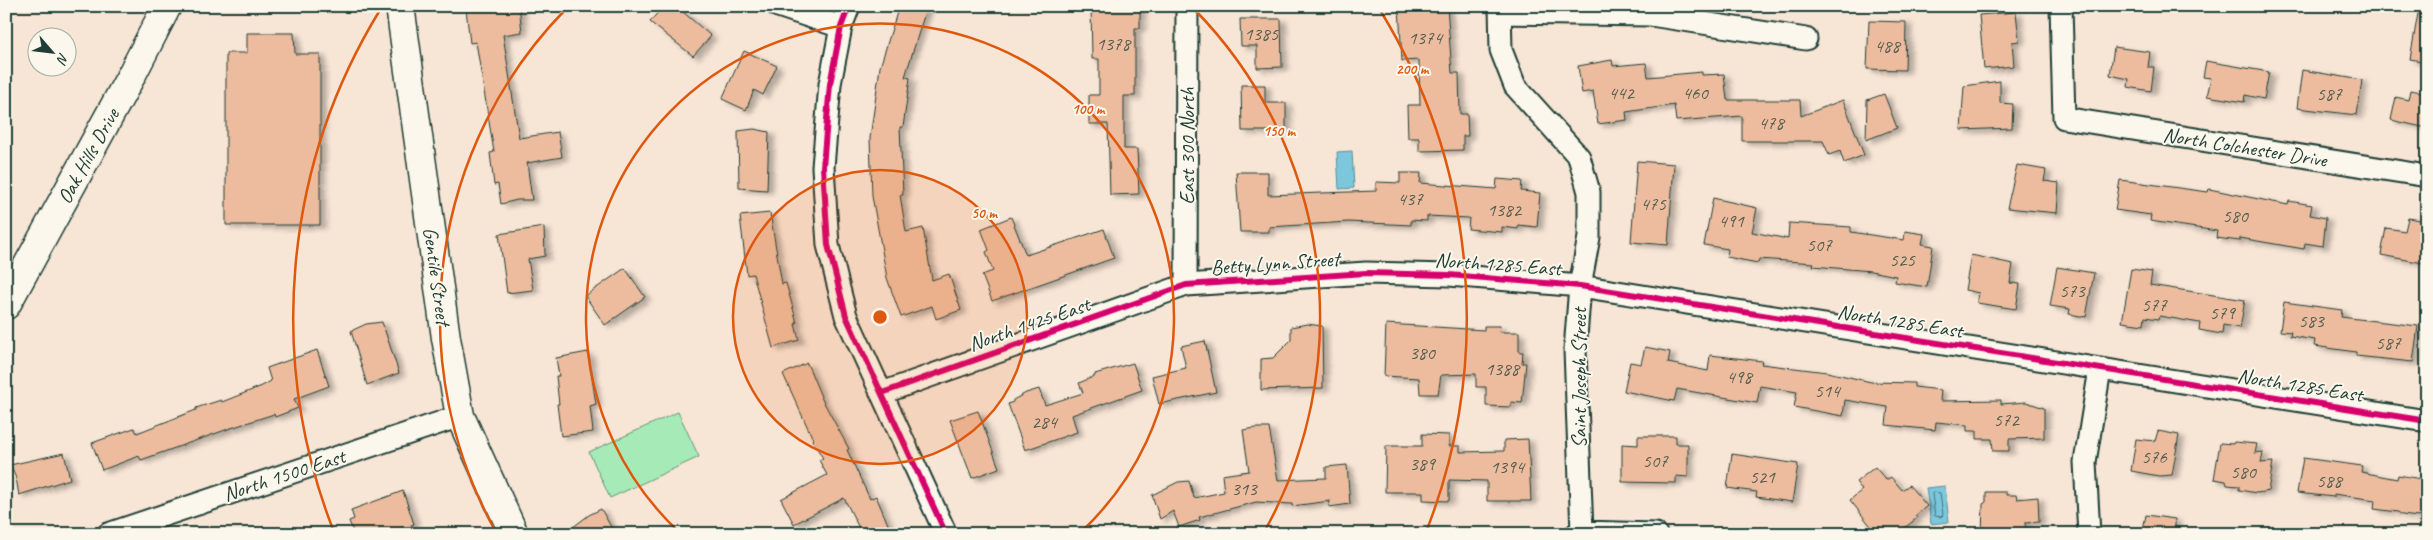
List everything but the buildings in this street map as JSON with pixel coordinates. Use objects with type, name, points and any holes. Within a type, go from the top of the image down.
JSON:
[{"type":"street","name":"Oak Hills Drive","points":[[6,305],[167,6]]},
{"type":"street","name":"Gentile Street","points":[[400,6],[446,338],[460,416],[514,534]]},
{"type":"street","points":[[778,6],[841,27]]},
{"type":"street","points":[[849,6],[841,27],[830,84],[823,167],[828,245],[846,316],[946,534]]},
{"type":"street","name":"East 300 North","points":[[1186,286],[1187,6]]},
{"type":"street","name":"North Colchester Drive","points":[[2061,6],[2064,118],[2427,176]]},
{"type":"street","points":[[1500,10],[1651,15],[1806,39]]},
{"type":"street","name":"Saint Joseph Street","points":[[1500,10],[1501,50],[1515,86],[1579,157],[1589,192],[1589,238],[1580,286],[1575,350],[1580,533]]},
{"type":"street","name":"Betty Lynn Street","points":[[1186,286],[1366,273]]},
{"type":"street","name":"North 1285 East","points":[[1366,273],[1449,275],[1580,286],[2427,421]]},
{"type":"street","name":"North 1425 East","points":[[882,393],[1186,286]]},
{"type":"street","points":[[2089,534],[2085,462],[2100,369]]},
{"type":"street","name":"North 1500 East","points":[[108,534],[460,416]]},
{"type":"street","points":[[1580,533],[1656,534]]},
{"type":"green space","points":[[678,412],[699,457],[610,498],[589,452]]},
{"type":"water","points":[[1352,151],[1354,188],[1339,189],[1337,152]]},
{"type":"water","points":[[1945,486],[1949,522],[1931,524],[1926,488]]},
{"type":"cycle path","points":[[849,6],[841,27],[830,84],[823,167],[828,245],[846,316],[946,534]]},
{"type":"cycle path","points":[[882,393],[1186,285],[1366,273],[1449,275],[1580,286],[2427,421]]}]
